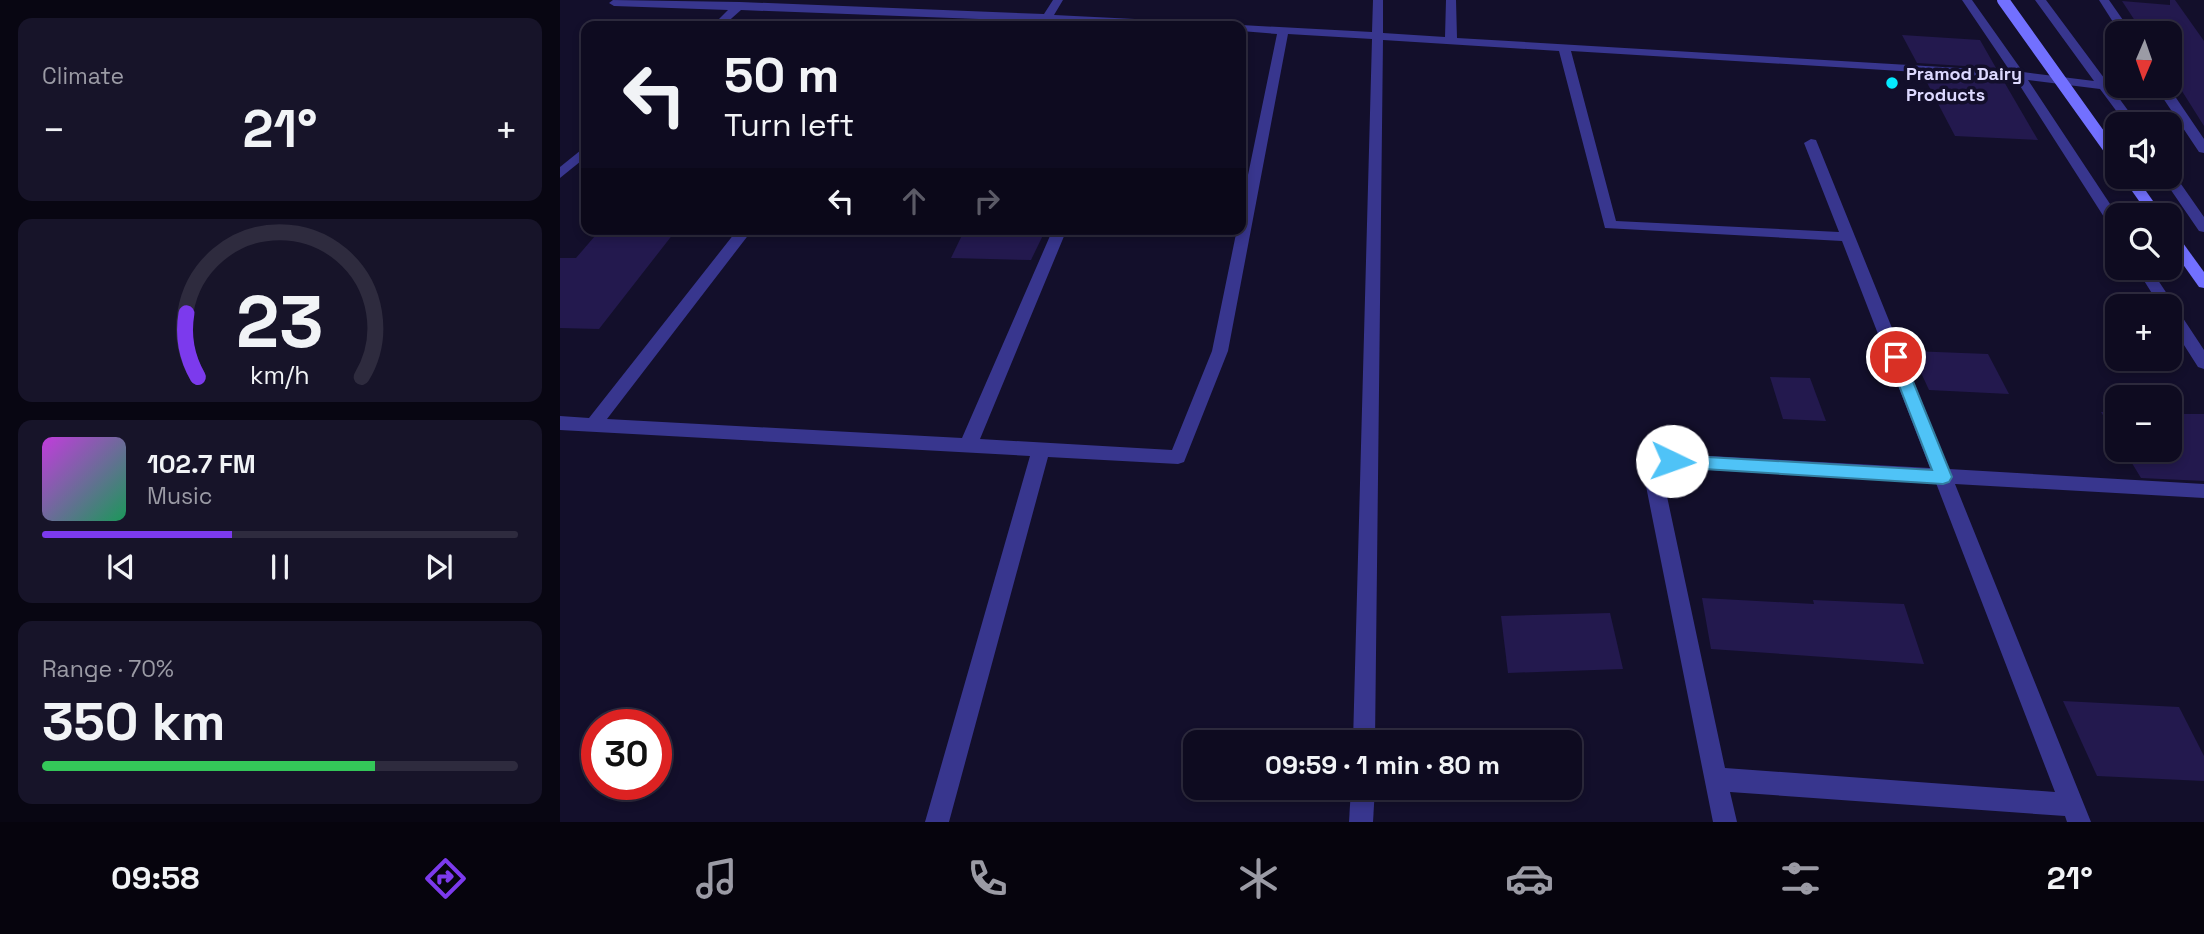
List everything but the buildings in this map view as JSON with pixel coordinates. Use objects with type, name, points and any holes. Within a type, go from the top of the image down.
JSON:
[{"type":"main road","points":[[2003,0],[2105,143]]},
{"type":"main road","points":[[2182,251],[2204,283]]},
{"type":"street","points":[[618,0],[614,3],[741,4],[914,14],[1048,16],[1110,21]]},
{"type":"street","points":[[1048,16],[1058,0]]},
{"type":"street","points":[[1364,730],[1378,0]]},
{"type":"street","points":[[1451,0],[1451,41]]},
{"type":"street","points":[[1967,0],[2105,208]]},
{"type":"street","points":[[2040,0],[2105,85]]},
{"type":"street","points":[[2104,0],[2118,21]]},
{"type":"street","points":[[722,21],[741,4]]},
{"type":"street","points":[[908,21],[914,14]]},
{"type":"street","points":[[1246,28],[2019,75],[2105,86]]},
{"type":"street","points":[[1246,219],[1283,30]]},
{"type":"street","points":[[1564,47],[1610,225],[1849,237]]},
{"type":"street","points":[[2169,98],[2204,149]]},
{"type":"street","points":[[1716,779],[2076,813],[1811,143]]},
{"type":"street","points":[[560,174],[581,155]]},
{"type":"street","points":[[2177,189],[2204,228]]},
{"type":"street","points":[[593,425],[741,235]]},
{"type":"street","points":[[968,446],[1057,235]]},
{"type":"street","points":[[560,424],[1178,457],[1220,351],[1243,235]]},
{"type":"street","points":[[2182,328],[2204,363]]},
{"type":"street","points":[[937,822],[1041,450]]},
{"type":"street","points":[[1725,822],[1655,486],[1672,461],[2204,491]]},
{"type":"street","points":[[1361,822],[1362,800]]},
{"type":"place","name":"Pramod Dairy Products","points":[[1892,83]]},
{"type":"route","points":[[1672,461],[1943,477],[1896,357]]}]
